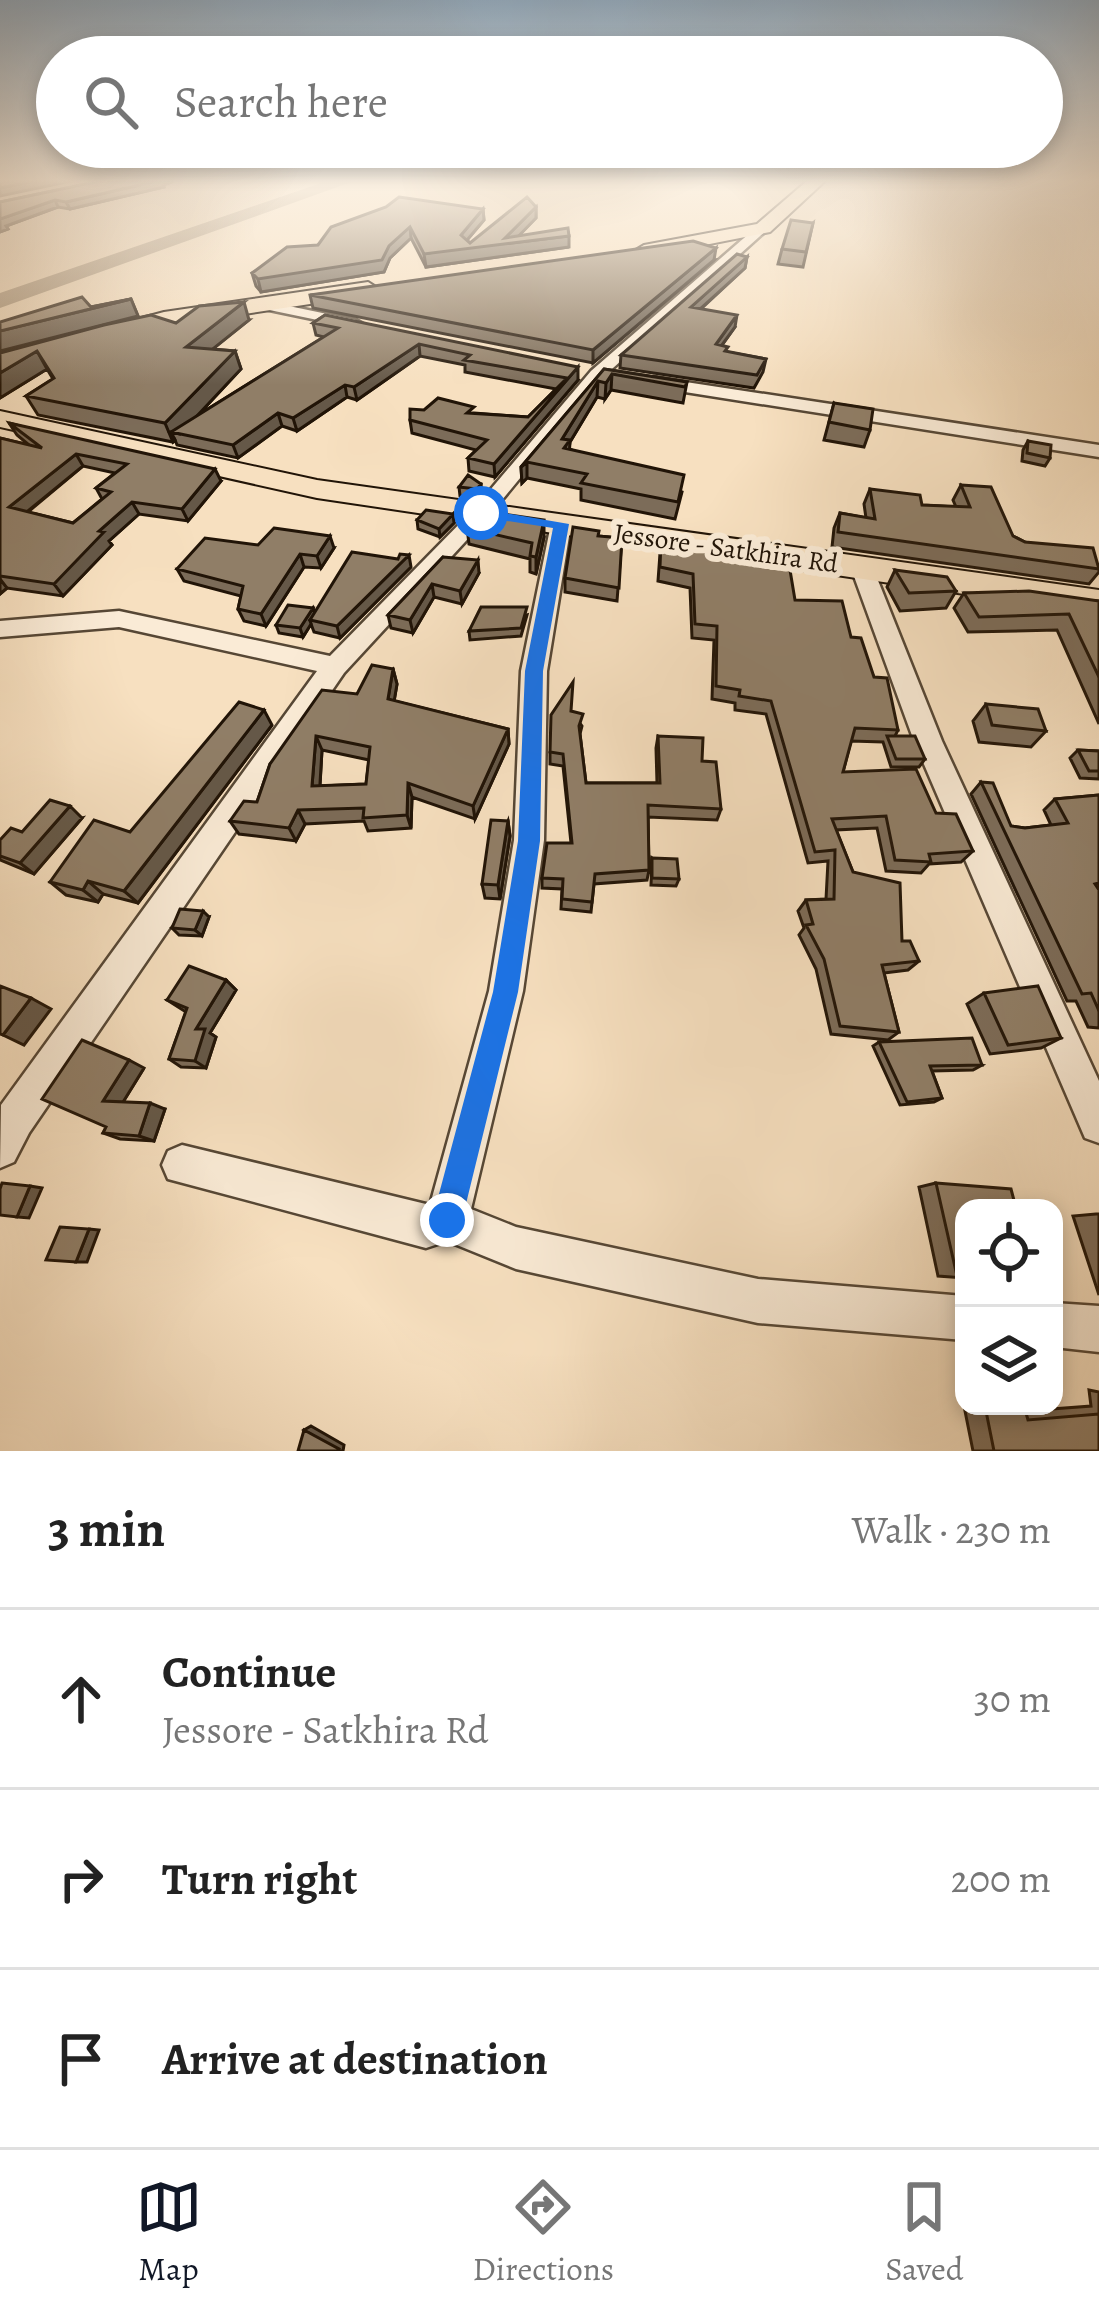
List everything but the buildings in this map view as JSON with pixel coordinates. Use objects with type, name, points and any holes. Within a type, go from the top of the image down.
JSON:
[{"type":"main road","points":[[614,255],[649,249]]},
{"type":"main road","points":[[0,364],[106,332],[399,285]]},
{"type":"main road","name":"Jessore - Satkhira Rd","points":[[0,419],[317,489],[1099,602]]},
{"type":"street","points":[[5,1128],[335,666],[481,513],[597,373],[739,249]]},
{"type":"street","points":[[260,304],[373,327]]},
{"type":"street","points":[[642,380],[1099,451]]},
{"type":"street","points":[[447,1220],[506,992],[529,841],[534,671],[561,524]]},
{"type":"street","points":[[862,568],[928,741],[1099,1124]]},
{"type":"street","points":[[0,629],[119,619],[335,666]]},
{"type":"street","points":[[182,1165],[426,1227],[447,1220],[516,1248],[758,1301],[955,1317]]},
{"type":"street","points":[[1063,1326],[1099,1329]]},
{"type":"waterway","points":[[0,301],[150,249]]},
{"type":"route","points":[[447,1220],[506,992],[529,841],[534,671],[561,524],[481,513]]}]
